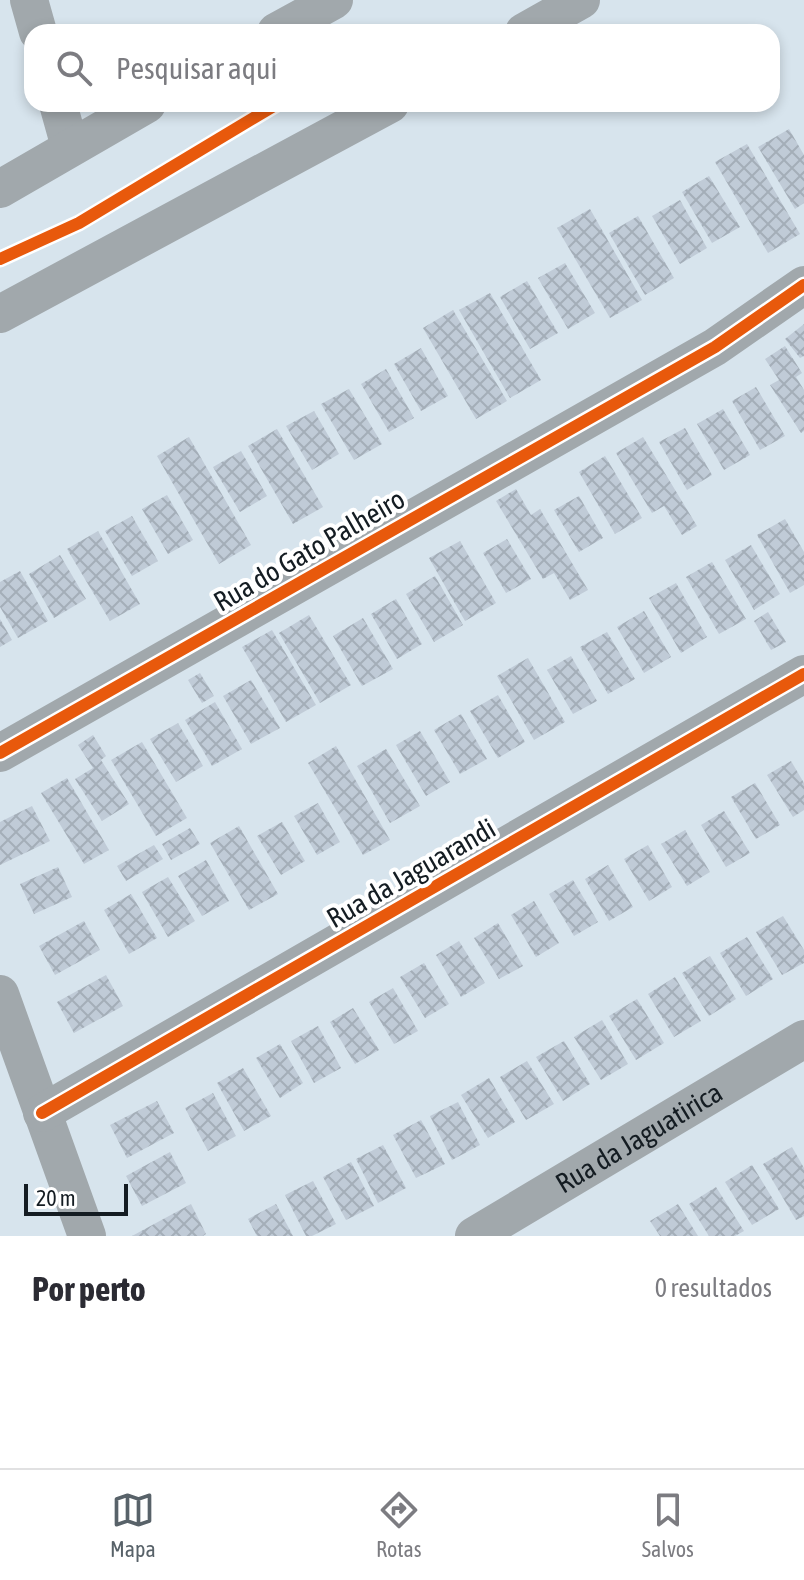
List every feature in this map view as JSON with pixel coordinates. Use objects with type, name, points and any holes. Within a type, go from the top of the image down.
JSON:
[{"type":"street","points":[[29,0],[36,24]]},
{"type":"street","points":[[290,24],[334,0]]},
{"type":"street","points":[[538,24],[581,0]]},
{"type":"street","points":[[60,112],[70,147]]},
{"type":"street","points":[[0,189],[133,112]]},
{"type":"street","points":[[0,314],[375,112]]},
{"type":"street","name":"Rua do Gato Palheiro","points":[[0,753],[715,347],[804,285]]},
{"type":"street","name":"Rua da Jaguarandi","points":[[42,1113],[804,674]]},
{"type":"street","points":[[0,994],[87,1236]]},
{"type":"street","name":"Rua da Jaguatirica","points":[[474,1236],[804,1039]]},
{"type":"building","points":[[789,129],[804,155],[804,203],[795,209],[758,147]]},
{"type":"building","points":[[747,144],[800,234],[768,253],[715,162]]},
{"type":"building","points":[[709,176],[740,227],[712,243],[682,192]]},
{"type":"building","points":[[680,200],[707,248],[680,264],[652,216]]},
{"type":"building","points":[[590,209],[642,300],[610,318],[557,228]]},
{"type":"building","points":[[638,216],[674,278],[645,295],[609,233]]},
{"type":"building","points":[[565,263],[595,313],[568,329],[538,278]]},
{"type":"building","points":[[527,281],[558,333],[530,349],[500,297]]},
{"type":"building","points":[[490,293],[541,380],[510,398],[459,310]]},
{"type":"building","points":[[453,310],[507,401],[476,419],[423,328]]},
{"type":"building","points":[[804,324],[804,356],[800,358],[785,339]]},
{"type":"building","points":[[785,346],[802,373],[796,377],[804,390],[804,431],[801,433],[770,385],[779,380],[765,359]]},
{"type":"building","points":[[421,348],[448,396],[421,411],[394,364]]},
{"type":"building","points":[[386,369],[414,418],[389,432],[361,384]]},
{"type":"building","points":[[756,387],[785,436],[760,450],[732,401]]},
{"type":"building","points":[[349,389],[382,444],[354,460],[321,404]]},
{"type":"building","points":[[723,409],[750,455],[724,470],[697,424]]},
{"type":"building","points":[[314,411],[339,454],[312,470],[286,426]]},
{"type":"building","points":[[685,428],[712,475],[687,490],[659,442]]},
{"type":"building","points":[[277,429],[323,507],[293,524],[248,446]]},
{"type":"building","points":[[189,437],[251,545],[219,564],[157,456]]},
{"type":"building","points":[[643,437],[697,526],[682,535],[664,506],[652,513],[616,453]]},
{"type":"building","points":[[241,451],[267,496],[240,512],[213,467]]},
{"type":"building","points":[[605,456],[642,518],[615,534],[579,472]]},
{"type":"building","points":[[516,489],[531,515],[540,509],[588,590],[570,600],[554,573],[543,579],[496,501]]},
{"type":"building","points":[[167,495],[193,540],[168,554],[142,509]]},
{"type":"building","points":[[579,496],[603,538],[579,552],[554,510]]},
{"type":"building","points":[[132,516],[158,561],[132,576],[105,531]]},
{"type":"building","points":[[785,519],[804,552],[804,585],[790,593],[757,535]]},
{"type":"building","points":[[98,531],[140,604],[110,621],[67,549]]},
{"type":"building","points":[[507,539],[531,579],[506,593],[483,553]]},
{"type":"building","points":[[460,541],[496,603],[465,621],[429,558]]},
{"type":"building","points":[[751,545],[780,594],[754,610],[725,560]]},
{"type":"building","points":[[60,555],[86,599],[54,618],[29,574]]},
{"type":"building","points":[[712,562],[746,619],[719,634],[686,577]]},
{"type":"building","points":[[20,571],[48,621],[18,638],[0,607],[0,582]]},
{"type":"building","points":[[435,576],[463,625],[434,642],[406,594]]},
{"type":"building","points":[[676,583],[707,637],[681,653],[649,598]]},
{"type":"building","points":[[396,599],[422,644],[397,659],[371,614]]},
{"type":"building","points":[[644,611],[671,657],[644,673],[617,627]]},
{"type":"building","points":[[768,612],[786,642],[771,650],[754,621]]},
{"type":"building","points":[[309,615],[351,685],[320,703],[279,633]]},
{"type":"building","points":[[363,618],[393,669],[362,686],[333,636]]},
{"type":"building","points":[[0,619],[12,640],[0,647]]},
{"type":"building","points":[[272,630],[316,705],[286,722],[242,647]]},
{"type":"building","points":[[607,632],[635,679],[608,694],[580,647]]},
{"type":"building","points":[[571,656],[597,701],[573,714],[547,670]]},
{"type":"building","points":[[528,658],[565,722],[534,740],[497,676]]},
{"type":"building","points":[[200,673],[214,696],[202,703],[188,680]]},
{"type":"building","points":[[251,680],[280,728],[251,744],[223,696]]},
{"type":"building","points":[[498,695],[525,742],[498,758],[470,711]]},
{"type":"building","points":[[215,702],[242,749],[212,766],[185,720]]},
{"type":"building","points":[[461,714],[487,759],[460,774],[434,730]]},
{"type":"building","points":[[178,723],[203,766],[176,782],[150,739]]},
{"type":"building","points":[[420,731],[450,782],[426,796],[396,745]]},
{"type":"building","points":[[93,735],[106,756],[101,760],[129,804],[102,821],[75,779],[93,768],[78,745]]},
{"type":"building","points":[[142,742],[187,818],[156,836],[111,760]]},
{"type":"building","points":[[336,746],[390,840],[363,855],[308,763]]},
{"type":"building","points":[[386,749],[420,806],[390,823],[357,766]]},
{"type":"building","points":[[791,761],[804,783],[804,810],[793,817],[767,775]]},
{"type":"building","points":[[67,778],[109,850],[84,864],[41,793]]},
{"type":"building","points":[[755,783],[780,825],[756,839],[731,797]]},
{"type":"building","points":[[318,803],[340,842],[317,855],[294,816]]},
{"type":"building","points":[[32,806],[50,841],[0,865],[0,822]]},
{"type":"building","points":[[724,811],[750,853],[726,867],[701,825]]},
{"type":"building","points":[[282,822],[305,861],[281,875],[257,836]]},
{"type":"building","points":[[239,826],[278,894],[249,910],[210,843]]},
{"type":"building","points":[[190,828],[200,844],[171,860],[162,844]]},
{"type":"building","points":[[685,830],[710,872],[687,886],[661,844]]},
{"type":"building","points":[[154,845],[163,859],[126,881],[117,866]]},
{"type":"building","points":[[648,845],[672,887],[649,901],[624,859]]},
{"type":"building","points":[[206,860],[229,901],[202,916],[178,876]]},
{"type":"building","points":[[608,865],[633,907],[609,921],[585,879]]},
{"type":"building","points":[[58,867],[72,897],[34,914],[20,884]]},
{"type":"building","points":[[168,877],[195,921],[168,937],[142,892]]},
{"type":"building","points":[[573,880],[598,922],[574,936],[549,894]]},
{"type":"building","points":[[131,894],[157,938],[129,954],[104,910]]},
{"type":"building","points":[[534,901],[559,943],[536,957],[511,915]]},
{"type":"building","points":[[783,916],[804,950],[804,963],[782,975],[756,932]]},
{"type":"building","points":[[84,921],[100,950],[55,975],[39,946]]},
{"type":"building","points":[[498,923],[523,966],[499,979],[474,938]]},
{"type":"building","points":[[747,937],[773,979],[746,996],[720,953]]},
{"type":"building","points":[[459,941],[485,983],[461,997],[436,955]]},
{"type":"building","points":[[710,956],[736,999],[709,1016],[682,973]]},
{"type":"building","points":[[424,963],[449,1004],[425,1018],[400,977]]},
{"type":"building","points":[[106,975],[123,1006],[74,1033],[57,1002]]},
{"type":"building","points":[[675,977],[701,1021],[674,1037],[648,994]]},
{"type":"building","points":[[393,988],[418,1031],[394,1044],[369,1002]]},
{"type":"building","points":[[637,999],[664,1043],[636,1060],[609,1016]]},
{"type":"building","points":[[353,1008],[379,1050],[355,1064],[330,1022]]},
{"type":"building","points":[[602,1020],[628,1064],[601,1080],[574,1037]]},
{"type":"building","points":[[318,1026],[341,1068],[314,1083],[291,1041]]},
{"type":"building","points":[[564,1041],[590,1084],[563,1101],[536,1057]]},
{"type":"building","points":[[280,1044],[303,1083],[280,1098],[256,1058]]},
{"type":"building","points":[[527,1061],[554,1104],[526,1120],[500,1077]]},
{"type":"building","points":[[243,1068],[271,1116],[244,1131],[217,1083]]},
{"type":"building","points":[[489,1078],[515,1122],[488,1138],[461,1095]]},
{"type":"building","points":[[213,1093],[236,1136],[208,1151],[185,1108]]},
{"type":"building","points":[[157,1101],[174,1133],[127,1158],[110,1125]]},
{"type":"building","points":[[458,1102],[480,1145],[452,1160],[430,1116]]},
{"type":"building","points":[[421,1120],[445,1164],[416,1178],[393,1135]]},
{"type":"building","points":[[383,1145],[406,1188],[378,1203],[356,1159]]},
{"type":"building","points":[[792,1147],[804,1168],[804,1216],[796,1220],[763,1164]]},
{"type":"building","points":[[170,1152],[186,1183],[142,1206],[126,1176]]},
{"type":"building","points":[[351,1162],[374,1206],[346,1220],[323,1177]]},
{"type":"building","points":[[752,1165],[779,1209],[752,1225],[725,1182]]},
{"type":"building","points":[[313,1181],[336,1224],[306,1236],[285,1195]]},
{"type":"building","points":[[716,1187],[744,1231],[735,1236],[709,1236],[689,1204]]},
{"type":"building","points":[[191,1204],[206,1234],[203,1236],[132,1236]]},
{"type":"building","points":[[276,1204],[293,1236],[257,1236],[248,1219]]},
{"type":"building","points":[[678,1204],[698,1236],[660,1236],[650,1221]]},
{"type":"cycle path","points":[[0,259],[79,223],[264,112]]},
{"type":"cycle path","points":[[0,753],[715,347],[804,285]]},
{"type":"cycle path","points":[[42,1113],[804,674]]}]
